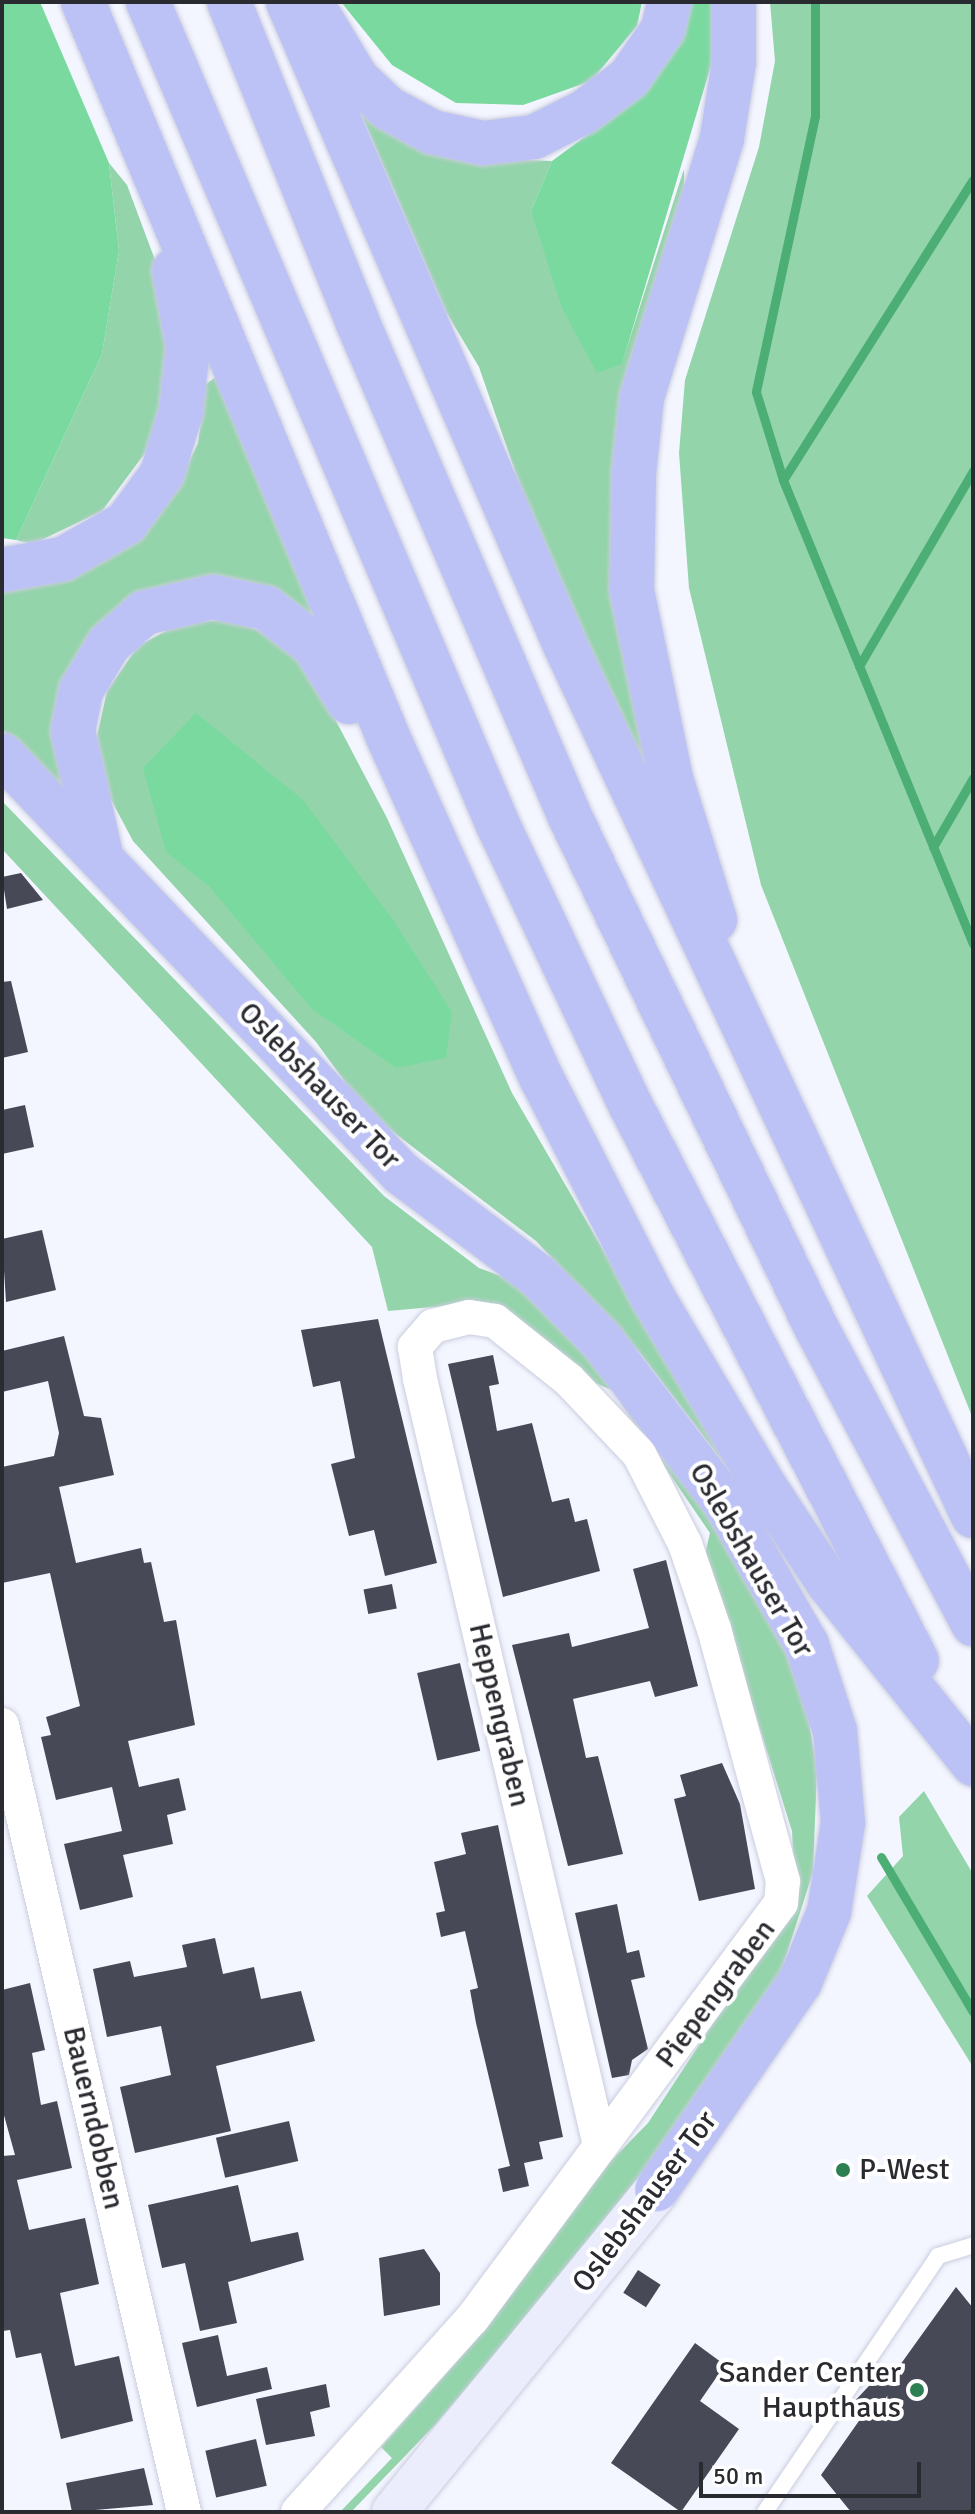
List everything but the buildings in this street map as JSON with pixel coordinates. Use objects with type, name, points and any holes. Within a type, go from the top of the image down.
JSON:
[{"type":"highway","points":[[83,2],[388,737],[542,1079],[652,1296],[829,1584],[973,1764]]},
{"type":"highway","points":[[148,2],[498,825],[838,1514],[973,1764]]},
{"type":"highway","points":[[229,2],[357,321],[571,819],[817,1329],[973,1624]]},
{"type":"highway","points":[[288,2],[564,643],[761,1071],[973,1516]]},
{"type":"highway","points":[[313,2],[334,46],[388,108],[432,132],[483,143],[534,137],[584,112],[629,78],[663,29],[669,2]]},
{"type":"highway","points":[[734,2],[734,62],[722,138],[642,397],[632,591],[671,779],[761,1071]]},
{"type":"highway","points":[[2,570],[63,559],[126,523],[162,474],[181,412],[188,346],[170,254],[171,216]]},
{"type":"highway","points":[[101,853],[73,731],[88,679],[109,644],[144,613],[213,597],[266,608],[314,645],[351,705],[388,737]]},
{"type":"highway","name":"Oslebshauser Tor","points":[[2,755],[101,853],[401,1173],[538,1276],[602,1341],[726,1504],[807,1645],[835,1731],[843,1823],[829,1912],[800,1982],[657,2189]]},
{"type":"main road","name":"Oslebshauser Tor","points":[[398,2509],[476,2418],[657,2189]]},
{"type":"street","name":"Heppengraben","points":[[469,1317],[433,1326],[415,1347],[420,1379],[600,2145]]},
{"type":"street","name":"Piepengraben","points":[[298,2512],[472,2319],[773,1918],[783,1881],[695,1573],[639,1454],[569,1380],[495,1321],[469,1317]]},
{"type":"street","name":"Bauerndobben","points":[[2,1725],[184,2512]]},
{"type":"lane","points":[[765,2512],[938,2256],[973,2245]]},
{"type":"green space","points":[[2,2],[40,2],[109,163],[119,251],[102,354],[16,540],[2,538]]},
{"type":"green space","points":[[341,2],[642,2],[637,26],[591,81],[523,105],[456,103],[392,65]]},
{"type":"green space","points":[[688,2],[715,2],[712,62],[622,364],[597,373],[562,308],[531,211],[552,161],[636,99]]},
{"type":"green space","points":[[770,2],[973,2],[973,1419],[761,885],[689,588],[679,453],[685,380],[759,147],[775,61]]},
{"type":"green space","points":[[355,100],[478,158],[552,161],[531,211],[622,363],[684,169],[685,216],[623,461],[678,857],[523,494],[479,367],[446,312]]},
{"type":"green space","points":[[109,163],[127,185],[158,268],[169,345],[161,405],[148,449],[102,511],[33,544],[16,540],[102,354],[119,251]]},
{"type":"green space","points":[[220,374],[323,626],[267,590],[93,641],[76,810],[2,729],[2,586],[173,495],[198,443],[206,384]]},
{"type":"green space","points":[[229,619],[279,638],[314,679],[387,818],[512,1093],[737,1480],[639,1352],[536,1241],[367,1112],[316,1042],[133,841],[107,792],[97,736],[107,691],[138,646],[179,624]]},
{"type":"green space","points":[[196,713],[303,800],[393,920],[452,1012],[446,1058],[396,1068],[311,1008],[209,886],[166,852],[143,768]]},
{"type":"green space","points":[[2,801],[384,1196],[479,1268],[523,1284],[596,1357],[700,1500],[781,1640],[807,1709],[817,1770],[813,1872],[780,1975],[650,2170],[435,2425],[351,2512],[340,2512],[392,2458],[381,2447],[478,2338],[604,2168],[648,2123],[752,1964],[794,1875],[792,1831],[705,1554],[710,1533],[612,1390],[573,1374],[489,1302],[388,1311],[372,1247],[2,849]]},
{"type":"green space","points":[[924,1791],[973,1874],[973,2067],[867,1896],[903,1856],[899,1817]]},
{"type":"waterway","points":[[815,2],[815,116],[756,392],[783,480],[973,944]]},
{"type":"waterway","points":[[783,480],[973,180]]},
{"type":"waterway","points":[[859,666],[973,471]]},
{"type":"waterway","points":[[933,847],[973,778]]},
{"type":"waterway","points":[[881,1857],[973,2012]]},
{"type":"place","name":"P-West","points":[[843,2170]]},
{"type":"place","name":"Sander Center Haupthaus","points":[[917,2390]]}]
